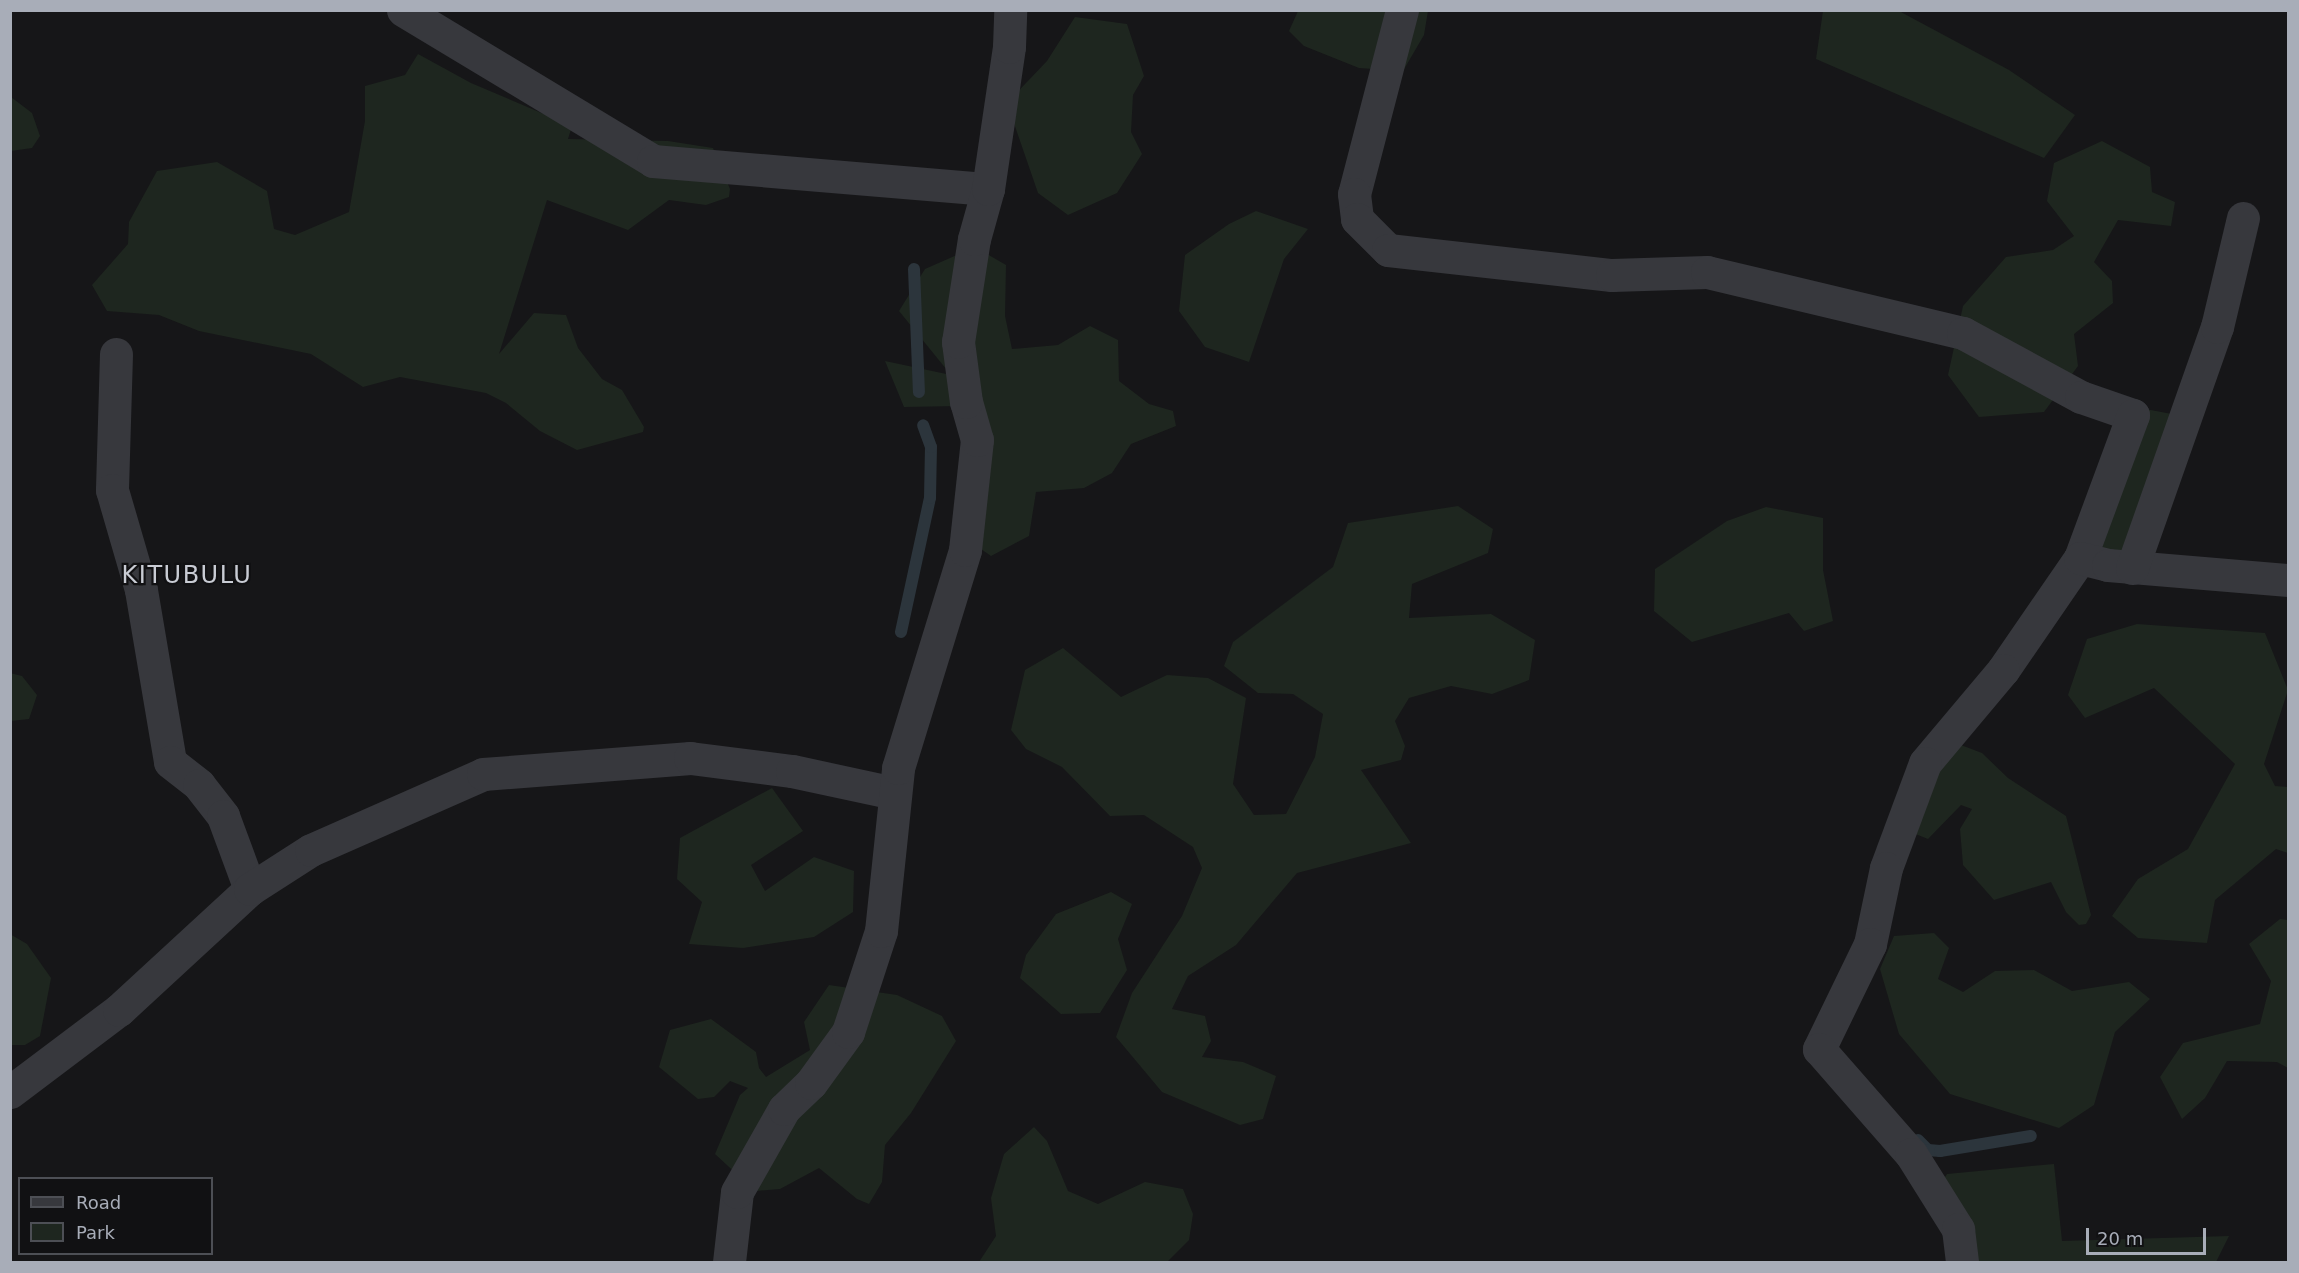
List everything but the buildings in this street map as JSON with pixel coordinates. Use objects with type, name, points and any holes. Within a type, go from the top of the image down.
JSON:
[{"type":"street","points":[[403,10],[653,161],[988,189]]},
{"type":"street","points":[[729,1263],[737,1192],[757,1151],[784,1109],[812,1083],[848,1032],[864,992],[881,931],[898,768],[965,550],[977,440],[966,402],[958,342],[974,239],[988,189],[1009,47],[1010,10]]},
{"type":"street","points":[[1402,10],[1354,194],[1357,219],[1388,250],[1612,275],[1707,272],[1963,333],[2081,397],[2133,415],[2080,558],[2003,670],[1925,763],[1886,868],[1870,944],[1819,1049],[1911,1154],[1958,1229],[1962,1263]]},
{"type":"street","points":[[2132,567],[2217,327],[2243,218]]},
{"type":"street","points":[[116,354],[112,490],[141,590],[170,762],[199,785],[223,816],[250,889]]},
{"type":"street","points":[[2080,558],[2132,567],[2289,580]]},
{"type":"street","points":[[10,1092],[118,1010],[250,889],[311,850],[483,774],[690,758],[792,771],[895,793]]},
{"type":"green space","points":[[1298,11],[1428,11],[1424,35],[1403,71],[1359,68],[1304,46],[1289,31]]},
{"type":"green space","points":[[1823,11],[1899,11],[2009,70],[2075,115],[2044,158],[1816,59]]},
{"type":"green space","points":[[1075,17],[1127,24],[1144,76],[1133,95],[1131,132],[1142,154],[1117,193],[1068,215],[1038,193],[1007,103],[1047,61]]},
{"type":"green space","points":[[418,54],[471,83],[572,126],[568,139],[668,141],[713,148],[730,189],[729,197],[706,205],[669,200],[628,230],[547,200],[499,354],[534,313],[566,315],[578,348],[602,379],[622,390],[644,427],[643,432],[577,450],[540,431],[506,403],[486,393],[400,377],[363,387],[311,354],[199,331],[159,315],[107,311],[92,285],[128,244],[129,222],[157,171],[217,162],[267,191],[274,229],[295,235],[349,212],[365,121],[365,86],[405,75]]},
{"type":"green space","points":[[11,97],[32,113],[40,136],[32,148],[11,151]]},
{"type":"green space","points":[[2102,141],[2150,167],[2152,192],[2175,202],[2171,226],[2118,220],[2094,262],[2112,281],[2113,303],[2074,334],[2078,366],[2044,412],[1979,417],[1948,375],[1963,306],[2006,257],[2053,250],[2074,236],[2047,201],[2054,163]]},
{"type":"green space","points":[[1256,211],[1308,229],[1284,259],[1249,362],[1205,347],[1179,311],[1185,255],[1229,224]]},
{"type":"green space","points":[[975,247],[1006,265],[1005,316],[1012,349],[1058,345],[1090,326],[1118,340],[1119,381],[1149,404],[1173,411],[1176,426],[1131,444],[1112,473],[1084,488],[1036,492],[1029,536],[991,556],[971,542],[959,406],[904,407],[885,361],[951,375],[899,311],[925,269]]},
{"type":"green space","points":[[2135,407],[2177,415],[2122,560],[2092,553]]},
{"type":"green space","points":[[1458,506],[1493,529],[1488,553],[1412,584],[1409,618],[1491,614],[1535,640],[1529,680],[1492,694],[1451,686],[1409,698],[1395,721],[1405,746],[1401,760],[1361,770],[1411,843],[1297,873],[1236,945],[1188,976],[1172,1009],[1205,1016],[1211,1041],[1202,1057],[1243,1062],[1276,1076],[1263,1119],[1240,1125],[1162,1092],[1116,1037],[1132,993],[1182,916],[1202,868],[1193,847],[1144,815],[1110,816],[1062,767],[1026,749],[1011,730],[1025,670],[1063,648],[1121,697],[1167,675],[1208,678],[1246,698],[1233,784],[1254,815],[1286,814],[1315,757],[1323,714],[1293,694],[1258,693],[1224,666],[1233,642],[1333,567],[1348,523]]},
{"type":"green space","points":[[1766,507],[1823,518],[1823,570],[1833,621],[1804,631],[1789,613],[1692,642],[1654,611],[1655,569],[1727,521]]},
{"type":"green space","points":[[2137,624],[2265,633],[2288,690],[2264,764],[2275,786],[2288,787],[2288,853],[2276,849],[2215,900],[2207,943],[2138,938],[2112,916],[2138,879],[2188,849],[2235,764],[2154,688],[2085,718],[2068,695],[2087,639]]},
{"type":"green space","points":[[10,673],[22,676],[37,695],[29,719],[11,721]]},
{"type":"green space","points":[[1953,742],[1982,753],[2008,778],[2066,816],[2091,915],[2086,924],[2079,925],[2066,912],[2051,882],[1994,900],[1963,865],[1960,829],[1972,809],[1961,805],[1928,839],[1913,833],[1933,765]]},
{"type":"green space","points":[[772,788],[803,831],[751,865],[765,891],[814,857],[854,871],[853,912],[814,937],[743,948],[689,944],[702,902],[677,879],[680,838]]},
{"type":"green space","points":[[1111,892],[1132,904],[1118,939],[1127,970],[1100,1013],[1061,1014],[1020,978],[1026,955],[1056,914]]},
{"type":"green space","points":[[2280,919],[2288,920],[2288,1068],[2277,1062],[2227,1061],[2205,1098],[2182,1119],[2160,1077],[2183,1043],[2260,1024],[2271,981],[2249,944]]},
{"type":"green space","points":[[1934,933],[1949,948],[1938,979],[1963,992],[1995,971],[2034,970],[2072,991],[2129,982],[2150,999],[2115,1032],[2094,1105],[2059,1128],[1950,1094],[1899,1034],[1880,969],[1894,936]]},
{"type":"green space","points":[[10,934],[27,944],[51,978],[40,1036],[25,1045],[11,1045]]},
{"type":"green space","points":[[829,985],[897,995],[942,1016],[956,1041],[911,1113],[885,1145],[882,1182],[869,1204],[857,1199],[819,1168],[780,1189],[755,1191],[715,1154],[740,1095],[748,1088],[730,1081],[714,1097],[698,1099],[659,1067],[670,1030],[711,1019],[756,1052],[759,1068],[766,1077],[810,1050],[804,1022]]},
{"type":"green space","points":[[1034,1127],[1047,1141],[1068,1191],[1098,1204],[1145,1182],[1183,1189],[1193,1214],[1189,1240],[1167,1262],[979,1262],[996,1236],[991,1198],[1004,1154]]},
{"type":"green space","points":[[2054,1164],[2062,1241],[2229,1236],[2216,1262],[1972,1262],[1941,1183],[1947,1174]]},
{"type":"waterway","points":[[914,269],[919,392]]},
{"type":"waterway","points":[[901,632],[930,498],[931,447],[923,425]]},
{"type":"waterway","points":[[1918,1140],[1928,1150],[1940,1151],[2031,1136]]},
{"type":"district","name":"KITUBULU","points":[[187,576]]}]
